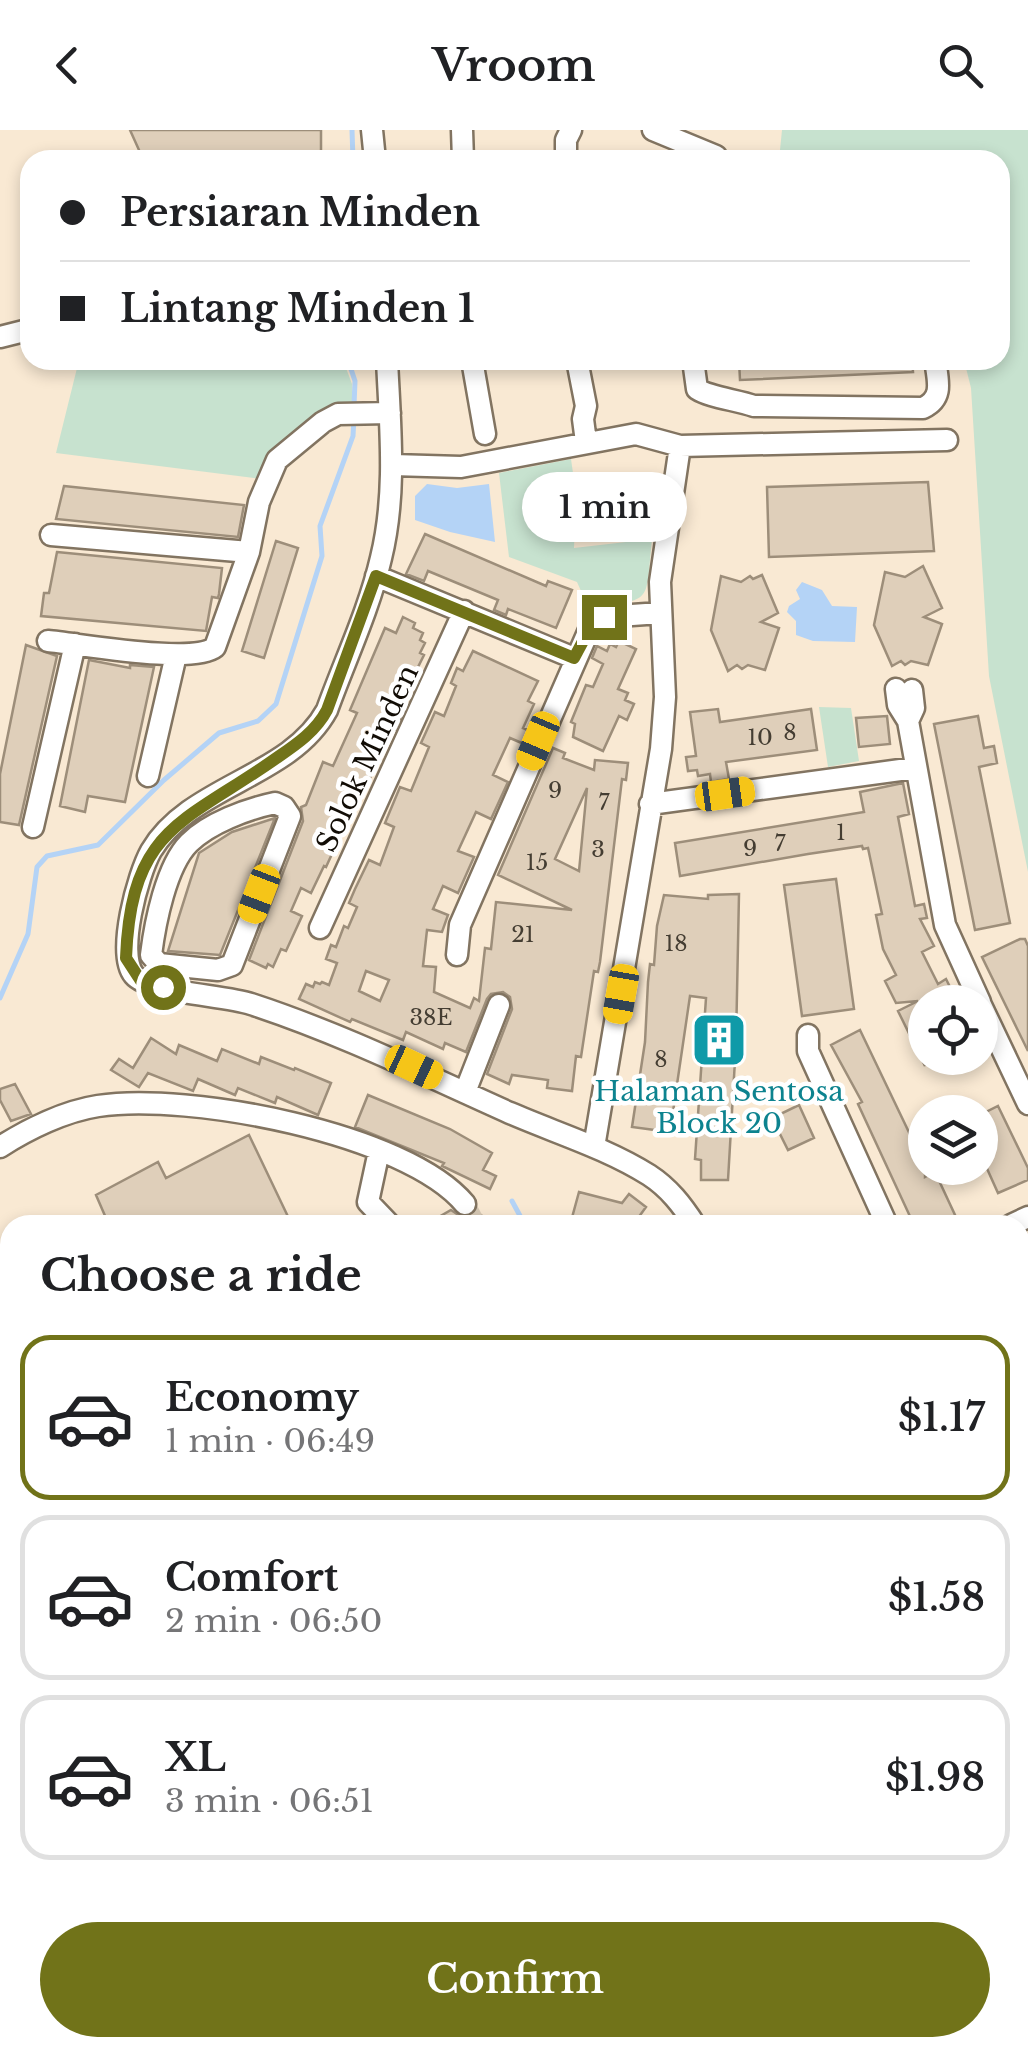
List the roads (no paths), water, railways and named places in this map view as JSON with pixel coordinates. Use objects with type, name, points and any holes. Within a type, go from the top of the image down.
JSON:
[{"type":"street","points":[[654,130],[681,150]]},
{"type":"street","points":[[387,370],[382,413],[392,465],[385,540],[376,576],[322,719],[298,743],[174,825],[151,851],[137,891],[126,958],[134,975],[148,984],[256,1005],[414,1067],[594,1147],[659,1182],[687,1215]]},
{"type":"street","points":[[474,370],[485,434]]},
{"type":"street","points":[[579,370],[586,406],[599,418],[595,440]]},
{"type":"street","points":[[694,370],[697,389],[702,393],[728,396],[754,406],[922,408],[934,403],[939,392],[937,370]]},
{"type":"street","points":[[754,406],[756,444]]},
{"type":"street","points":[[48,641],[176,655],[207,654],[215,647],[249,552],[259,502],[277,460],[323,422],[347,413],[382,413]]},
{"type":"street","points":[[392,465],[460,468],[636,434],[680,446],[948,440]]},
{"type":"street","points":[[594,1147],[664,714],[660,582],[680,446]]},
{"type":"street","points":[[52,535],[249,552]]},
{"type":"street","points":[[376,576],[574,658]]},
{"type":"street","name":"Solok Minden","points":[[320,928],[464,611]]},
{"type":"street","points":[[457,956],[460,925],[574,658],[596,621],[660,613]]},
{"type":"street","points":[[33,826],[75,644]]},
{"type":"street","points":[[148,776],[176,655]]},
{"type":"street","points":[[904,690],[898,705],[908,721],[945,925],[972,985]]},
{"type":"street","points":[[650,804],[915,768]]},
{"type":"street","points":[[231,787],[245,812]]},
{"type":"street","points":[[274,803],[284,807],[290,816],[232,964],[218,970],[159,964],[151,955],[152,941],[162,897],[178,859],[197,837],[245,812],[274,803]]},
{"type":"street","points":[[465,1092],[499,1005]]},
{"type":"street","points":[[808,1036],[808,1051],[882,1215]]},
{"type":"street","points":[[998,1041],[1028,1104]]},
{"type":"street","points":[[0,1147],[67,1114],[97,1106],[194,1105],[302,1125],[379,1151],[444,1183],[465,1204]]},
{"type":"street","points":[[379,1151],[368,1202],[380,1215]]},
{"type":"water","points":[[427,484],[457,488],[489,484],[495,542],[415,520],[415,496]]},
{"type":"water","points":[[802,582],[822,590],[832,606],[857,607],[855,642],[813,641],[796,635],[796,621],[787,612],[800,599],[796,590]]},
{"type":"waterway","points":[[352,130],[353,150]]},
{"type":"waterway","points":[[351,370],[354,406]]},
{"type":"waterway","points":[[0,998],[28,934],[37,867],[47,856],[98,845],[219,733],[258,721],[276,704],[322,556],[320,526],[353,436],[354,417]]},
{"type":"waterway","points":[[512,1201],[520,1215]]},
{"type":"tunnel","points":[[465,1204],[471,1215]]},
{"type":"place","name":"Halaman Sentosa Block 20","points":[[719,1040]]}]
